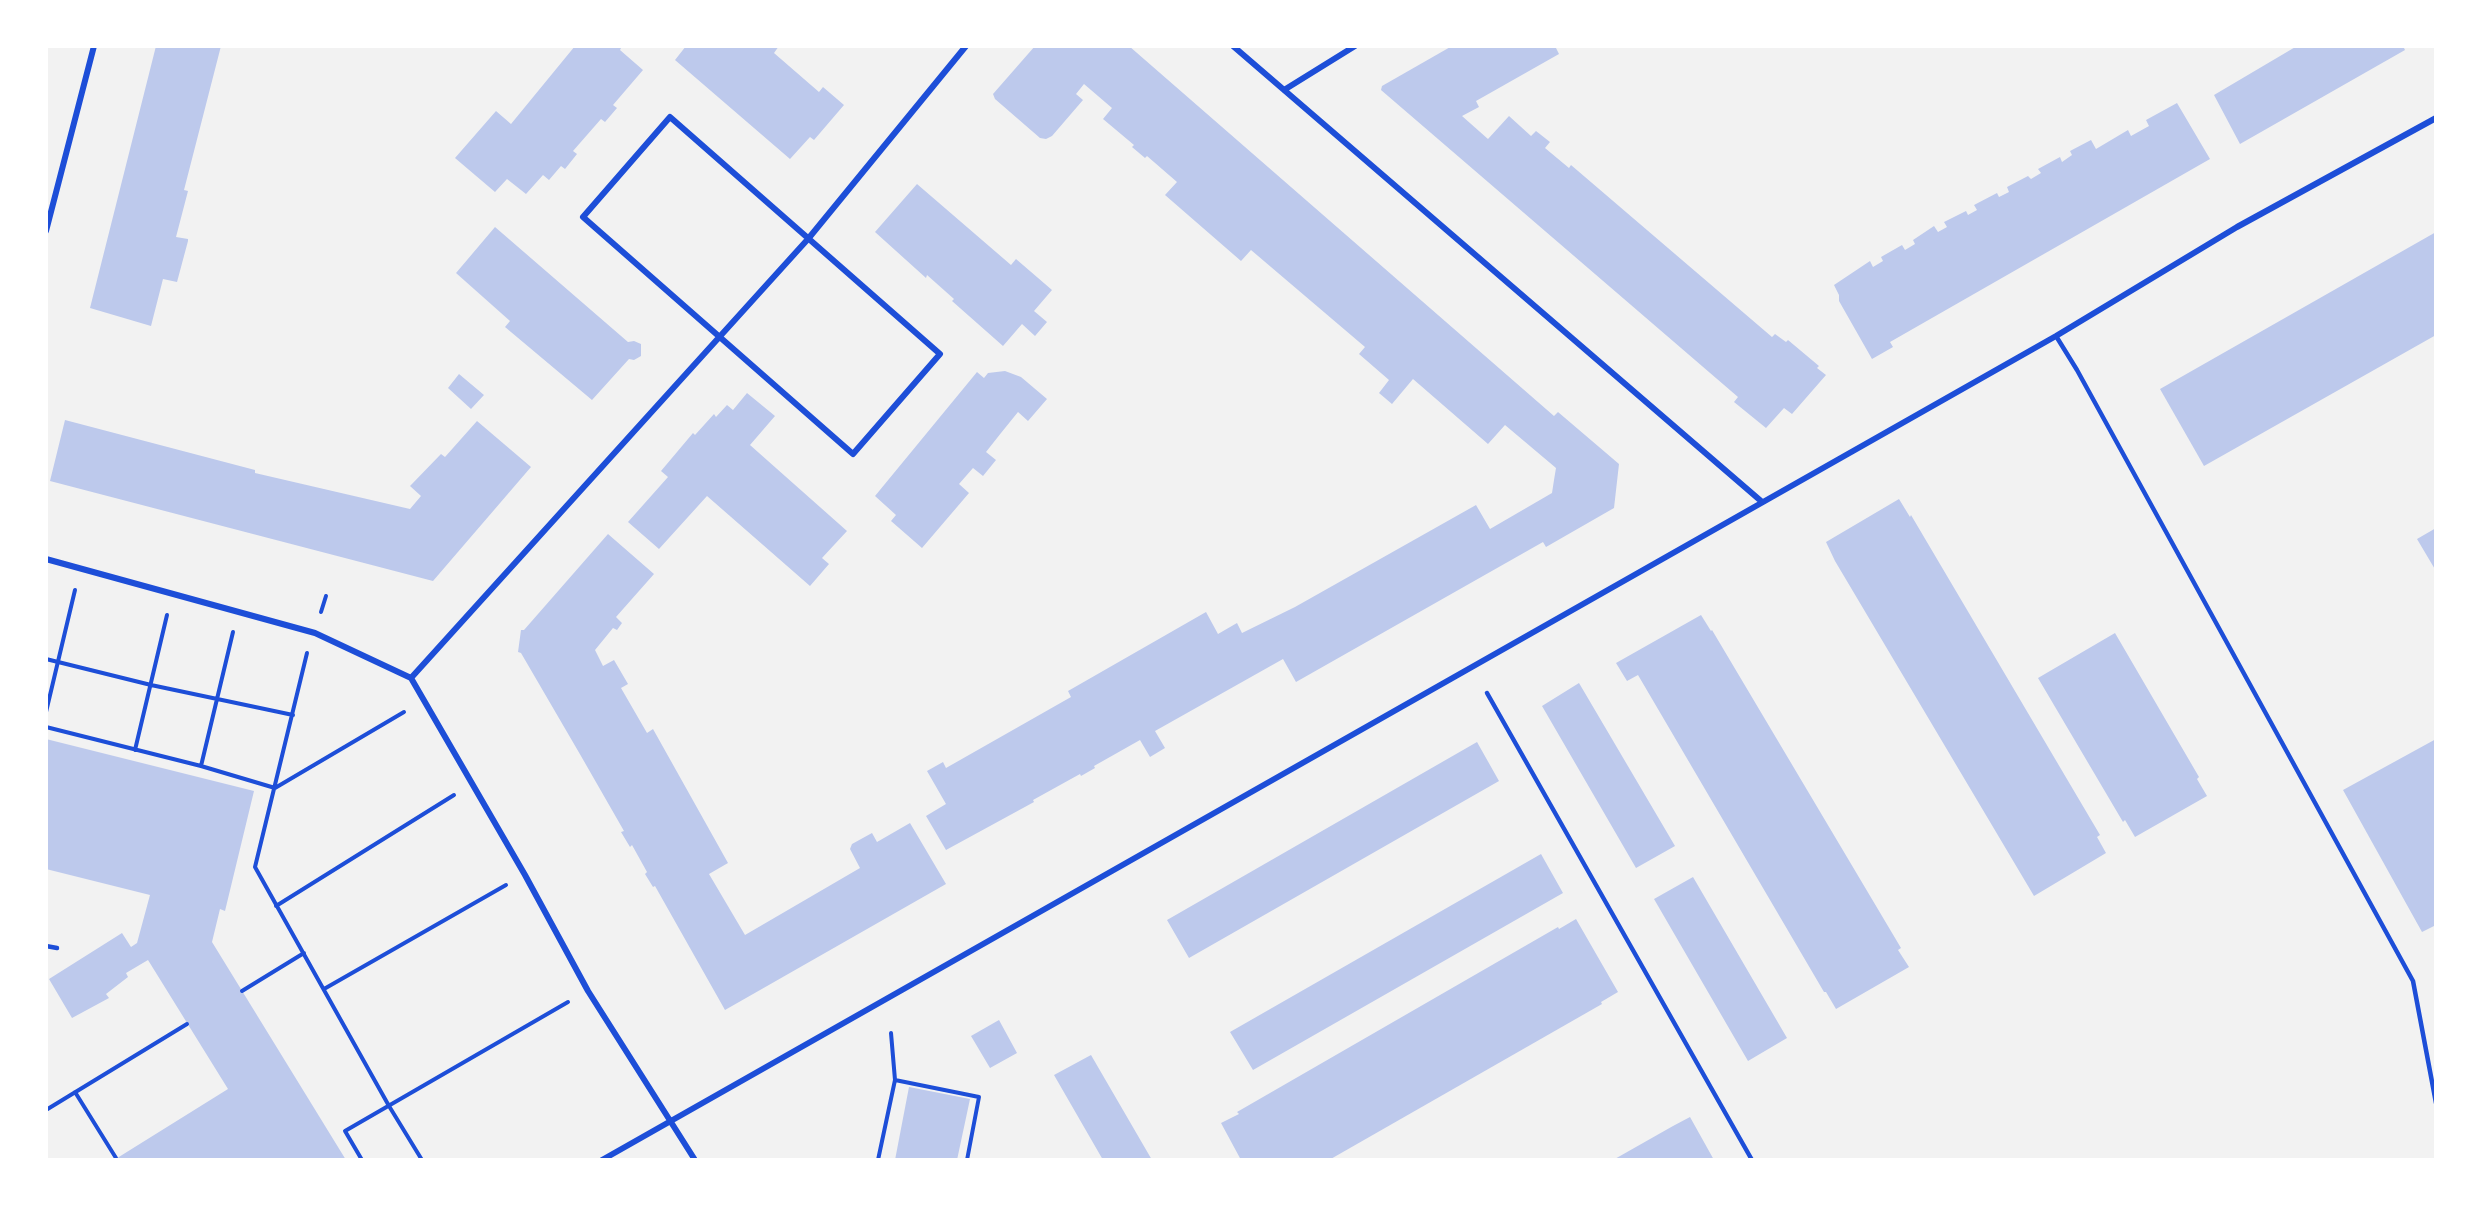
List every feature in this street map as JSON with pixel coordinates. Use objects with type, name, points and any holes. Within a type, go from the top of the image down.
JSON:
[{"type":"street","points":[[46,231],[94,46]]},
{"type":"street","points":[[411,678],[808,239],[966,46]]},
{"type":"street","points":[[1233,46],[1761,501]]},
{"type":"street","points":[[1284,90],[1355,46]]},
{"type":"street","points":[[670,117],[940,354],[853,454],[719,337],[583,217],[670,117]]},
{"type":"street","points":[[602,1160],[2055,336],[2237,227],[2436,118]]},
{"type":"street","points":[[46,559],[315,633],[411,678],[525,875],[588,991],[694,1160]]},
{"type":"lane","points":[[2055,336],[2077,370],[2413,981],[2436,1103]]},
{"type":"lane","points":[[1487,693],[1752,1160]]},
{"type":"lane","points":[[46,946],[57,948]]},
{"type":"path","points":[[46,712],[80,567]]},
{"type":"path","points":[[135,750],[172,594]]},
{"type":"path","points":[[326,596],[315,633],[304,659],[255,867],[389,1106],[422,1160]]},
{"type":"path","points":[[201,766],[239,611]]},
{"type":"path","points":[[46,659],[151,685],[292,715]]},
{"type":"path","points":[[46,727],[201,766],[275,788],[423,700]]},
{"type":"path","points":[[276,906],[441,802],[473,785]]},
{"type":"path","points":[[324,989],[525,875]]},
{"type":"path","points":[[242,991],[304,953]]},
{"type":"path","points":[[362,1160],[345,1131],[588,991]]},
{"type":"path","points":[[46,1110],[187,1024]]},
{"type":"path","points":[[878,1160],[895,1080],[891,1033]]},
{"type":"path","points":[[895,1080],[980,1097],[967,1160]]},
{"type":"path","points":[[75,1092],[116,1158]]},
{"type":"building","points":[[156,46],[221,46],[184,190],[188,191],[176,237],[188,239],[188,241],[177,282],[163,279],[151,326],[90,308]]},
{"type":"building","points":[[575,46],[622,46],[620,50],[643,70],[613,105],[617,108],[605,122],[601,119],[573,151],[577,154],[565,169],[561,166],[549,180],[543,175],[526,194],[507,179],[495,192],[455,158],[496,111],[511,124]]},
{"type":"building","points":[[686,46],[779,46],[774,53],[819,92],[823,87],[844,105],[814,140],[810,137],[790,159],[675,60]]},
{"type":"building","points":[[1035,46],[1129,46],[1554,416],[1558,412],[1619,464],[1614,508],[1546,547],[1543,542],[1296,682],[1283,659],[1155,731],[1165,748],[1150,757],[1140,740],[1081,776],[1080,774],[946,850],[926,816],[946,804],[927,771],[943,762],[946,768],[1071,697],[1068,691],[1206,612],[1218,634],[1237,623],[1242,633],[1295,607],[1476,505],[1490,529],[1552,493],[1556,468],[1505,425],[1488,444],[1413,379],[1392,404],[1379,393],[1389,380],[1359,354],[1365,347],[1251,250],[1241,261],[1165,195],[1177,182],[1147,156],[1145,158],[1132,147],[1134,145],[1103,119],[1112,108],[1084,84],[1076,94],[1083,100],[1052,136],[1046,139],[1040,138],[995,99],[993,94]]},
{"type":"building","points":[[1452,46],[1555,46],[1559,54],[1476,101],[1479,107],[1462,116],[1488,139],[1509,116],[1531,136],[1536,131],[1550,142],[1545,148],[1569,168],[1571,165],[1772,337],[1775,334],[1786,342],[1788,340],[1819,366],[1817,368],[1826,375],[1792,414],[1784,408],[1766,428],[1734,402],[1738,397],[1381,90],[1382,86]]},
{"type":"building","points":[[2297,46],[2403,46],[2405,50],[2240,144],[2214,95]]},
{"type":"building","points":[[2177,103],[2210,159],[1890,342],[1893,347],[1872,359],[1839,301],[1834,285],[1870,261],[1873,267],[1883,261],[1881,257],[1902,245],[1905,250],[1915,244],[1913,240],[1934,226],[1938,232],[1947,227],[1944,222],[1966,211],[1968,215],[1977,210],[1974,205],[1997,193],[1999,197],[2009,192],[2007,187],[2028,176],[2031,179],[2041,173],[2038,169],[2060,157],[2062,162],[2072,155],[2070,151],[2091,140],[2096,149],[2128,130],[2131,136],[2149,126],[2146,120]]},
{"type":"building","points":[[917,184],[1011,265],[1016,259],[1052,290],[1034,311],[1047,322],[1035,336],[1022,324],[1003,346],[952,301],[954,299],[927,275],[926,278],[875,232]]},
{"type":"building","points":[[495,227],[628,342],[634,341],[641,344],[641,356],[634,360],[629,359],[592,400],[505,327],[510,321],[456,273]]},
{"type":"building","points":[[2436,232],[2436,335],[2204,466],[2160,389]]},
{"type":"building","points":[[1005,371],[1021,377],[1047,399],[1028,421],[1018,412],[986,452],[996,460],[983,476],[973,468],[959,484],[969,493],[922,548],[891,521],[896,515],[875,496],[977,372],[984,378],[988,373]]},
{"type":"building","points":[[459,374],[484,395],[471,409],[448,388]]},
{"type":"building","points":[[747,393],[775,416],[750,445],[847,531],[822,558],[829,564],[810,586],[707,496],[659,549],[628,522],[668,477],[661,471],[693,433],[695,435],[714,414],[716,417],[727,405],[733,410]]},
{"type":"building","points":[[65,420],[255,470],[255,473],[410,509],[421,496],[410,486],[441,454],[445,457],[477,421],[531,467],[433,581],[50,481]]},
{"type":"building","points":[[1899,499],[1910,517],[1911,515],[2100,835],[2097,837],[2106,853],[2034,896],[1835,561],[1826,542]]},
{"type":"building","points":[[2436,528],[2436,571],[2417,539]]},
{"type":"building","points":[[608,534],[654,574],[616,617],[622,623],[617,630],[613,628],[595,650],[603,666],[614,660],[628,684],[621,688],[647,733],[653,729],[728,863],[709,874],[745,935],[860,868],[850,849],[852,844],[872,833],[877,842],[910,823],[946,884],[725,1010],[655,886],[653,887],[645,874],[647,872],[632,845],[630,847],[621,832],[624,831],[581,756],[521,653],[518,652],[521,630],[524,630]]},
{"type":"building","points":[[1701,615],[1901,948],[1898,950],[1909,967],[1836,1009],[1638,675],[1627,681],[1616,663]]},
{"type":"building","points":[[2115,633],[2199,777],[2197,779],[2207,796],[2135,837],[2125,820],[2123,822],[2038,678]]},
{"type":"building","points":[[1579,683],[1675,846],[1636,868],[1542,706]]},
{"type":"building","points":[[46,739],[254,791],[225,911],[220,909],[212,942],[346,1160],[114,1160],[228,1089],[148,960],[126,973],[128,977],[106,994],[109,998],[72,1018],[49,979],[122,933],[131,947],[137,943],[150,895],[46,869]]},
{"type":"building","points":[[2436,739],[2436,925],[2422,932],[2343,790]]},
{"type":"building","points":[[1477,742],[1499,781],[1189,958],[1167,920]]},
{"type":"building","points":[[1541,854],[1563,893],[1253,1070],[1230,1032]]},
{"type":"building","points":[[1693,877],[1787,1038],[1748,1061],[1654,899]]},
{"type":"building","points":[[1576,919],[1618,992],[1601,1002],[1602,1004],[1329,1160],[1241,1160],[1221,1123],[1558,927],[1559,929]]},
{"type":"building","points":[[999,1020],[1017,1053],[990,1068],[971,1036]]},
{"type":"building","points":[[1091,1055],[1152,1160],[1103,1160],[1054,1075]]},
{"type":"building","points":[[909,1087],[970,1099],[957,1160],[895,1160]]},
{"type":"building","points":[[1690,1117],[1714,1160],[1613,1160],[1673,1126]]}]
